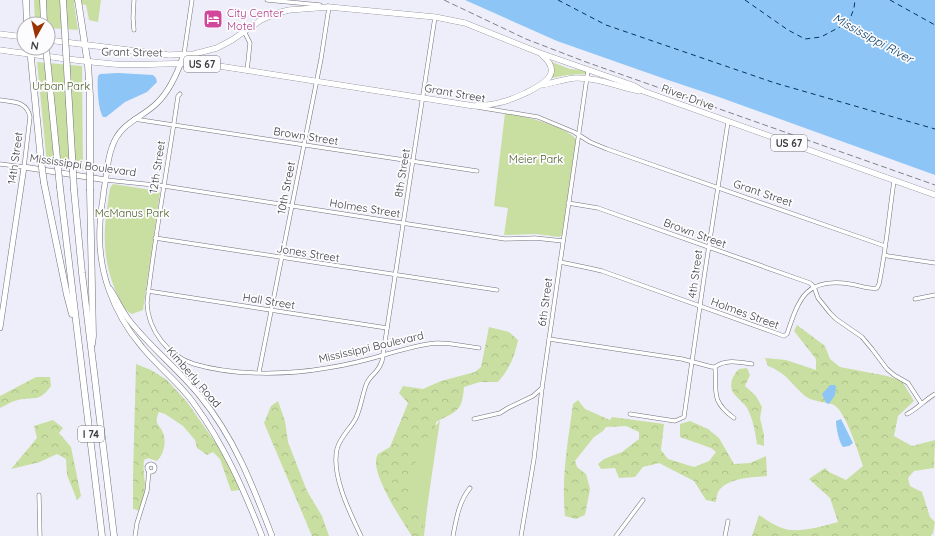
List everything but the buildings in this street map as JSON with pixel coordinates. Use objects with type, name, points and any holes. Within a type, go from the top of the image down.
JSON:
[{"type":"highway","points":[[26,0],[27,16]]},
{"type":"highway","points":[[43,0],[44,16]]},
{"type":"highway","name":"I 74","points":[[63,0],[74,190],[91,354],[114,536]]},
{"type":"highway","points":[[78,0],[87,60],[90,96],[93,336],[91,354]]},
{"type":"highway","points":[[31,56],[44,183],[67,296],[78,333]]},
{"type":"highway","name":"I 74","points":[[47,56],[60,188],[102,536]]},
{"type":"main road","name":"US 67","points":[[184,54],[202,52],[217,48],[261,20],[277,13],[298,9],[329,6],[435,17]]},
{"type":"main road","name":"River Drive","points":[[435,17],[471,26],[728,122],[935,195]]},
{"type":"main road","points":[[0,34],[16,36]]},
{"type":"main road","name":"Grant Street","points":[[56,41],[169,55],[184,54]]},
{"type":"main road","name":"Grant Street","points":[[0,50],[16,51]]},
{"type":"main road","points":[[540,53],[550,64],[552,71],[548,80],[540,86]]},
{"type":"main road","points":[[181,63],[184,54]]},
{"type":"main road","name":"Grant Street","points":[[56,55],[113,64],[206,64],[459,103]]},
{"type":"main road","name":"Kimberly Road","points":[[181,63],[162,98],[148,110],[133,119],[120,132],[112,144],[100,226],[102,261],[114,306],[128,330],[142,348],[186,393],[213,432],[231,462],[262,536]]},
{"type":"main road","name":"US 67","points":[[459,103],[474,106],[500,103],[515,98],[540,86],[576,78],[587,78],[643,91]]},
{"type":"main road","name":"Mississippi Boulevard","points":[[24,167],[106,180]]},
{"type":"main road","name":"14th Street","points":[[0,328],[24,167]]},
{"type":"main road","name":"Kimberly Road","points":[[107,284],[128,318],[200,396],[220,423],[245,469],[272,536]]},
{"type":"street","points":[[134,0],[134,30]]},
{"type":"street","points":[[184,54],[192,0]]},
{"type":"street","points":[[267,0],[329,6]]},
{"type":"street","name":"10th Street","points":[[259,372],[304,145],[329,6]]},
{"type":"street","name":"8th Street","points":[[361,536],[350,511],[337,473],[337,450],[356,417],[362,403],[369,378],[378,371],[383,355],[435,17]]},
{"type":"street","points":[[244,31],[249,39],[251,48],[247,71]]},
{"type":"street","name":"6th Street","points":[[521,536],[534,459],[548,339],[588,70]]},
{"type":"street","name":"12th Street","points":[[148,291],[178,96],[180,94]]},
{"type":"street","name":"14th Street","points":[[0,100],[18,102],[27,110],[30,120],[24,167]]},
{"type":"street","name":"Grant Street","points":[[459,103],[538,117],[574,132],[579,136],[607,149],[885,246]]},
{"type":"street","name":"Brown Street","points":[[133,119],[477,171]]},
{"type":"street","name":"4th Street","points":[[630,414],[673,421],[678,421],[684,417],[728,122]]},
{"type":"street","name":"Mississippi Boulevard","points":[[0,164],[24,167]]},
{"type":"street","name":"Mississippi Boulevard","points":[[106,180],[164,186]]},
{"type":"street","points":[[894,181],[885,255],[877,288],[873,289],[839,282],[814,287],[818,298],[830,313],[862,337],[887,369],[908,383],[921,403]]},
{"type":"street","name":"Holmes Street","points":[[164,186],[505,239],[535,238],[563,241]]},
{"type":"street","name":"Brown Street","points":[[568,204],[598,208],[810,283],[814,287]]},
{"type":"street","name":"Jones Street","points":[[155,238],[497,290]]},
{"type":"street","points":[[885,255],[935,263]]},
{"type":"street","name":"Holmes Street","points":[[560,262],[590,268],[782,336],[787,334],[797,305],[804,295],[814,287]]},
{"type":"street","name":"Mississippi Boulevard","points":[[148,291],[147,312],[153,329],[160,340],[170,350],[193,363],[235,371],[308,371],[356,363],[406,349],[436,343],[449,343],[479,348]]},
{"type":"street","name":"Hall Street","points":[[148,291],[388,328]]},
{"type":"street","points":[[915,299],[935,295]]},
{"type":"street","points":[[548,339],[692,361],[712,367],[715,367],[722,362],[733,361],[752,364]]},
{"type":"street","points":[[715,367],[715,388],[718,402],[724,411],[734,418]]},
{"type":"street","points":[[474,419],[500,413],[533,396],[542,388]]},
{"type":"street","points":[[907,414],[935,394]]},
{"type":"street","points":[[135,536],[137,523],[147,491],[149,471]]},
{"type":"street","points":[[453,536],[465,494],[470,488]]},
{"type":"street","points":[[38,495],[40,536]]},
{"type":"street","points":[[616,536],[643,500]]},
{"type":"street","points":[[725,536],[728,521]]},
{"type":"green space","points":[[34,0],[101,0],[98,22],[89,20],[86,5],[74,3],[78,30],[56,29],[56,16],[35,16]]},
{"type":"green space","name":"Urban Park","points":[[37,62],[82,66],[83,169],[47,164]]},
{"type":"green space","points":[[552,62],[570,69],[583,70],[586,74],[567,75],[552,78]]},
{"type":"green space","name":"Meier Park","points":[[505,113],[521,116],[553,126],[571,134],[576,139],[562,235],[559,237],[536,234],[504,235],[508,208],[494,206]]},
{"type":"green space","name":"McManus Park","points":[[113,184],[158,191],[160,193],[143,310],[132,314],[124,308],[116,292],[107,264],[105,252],[106,216],[110,188]]},
{"type":"green space","points":[[797,325],[825,346],[830,359],[840,367],[887,376],[902,381],[914,401],[898,416],[894,436],[912,446],[935,440],[934,468],[914,471],[908,478],[910,486],[922,492],[930,517],[935,522],[931,536],[752,536],[759,515],[771,523],[791,530],[812,528],[838,522],[830,498],[809,479],[825,468],[829,472],[846,480],[863,466],[851,433],[838,409],[834,405],[816,401],[805,396],[785,376],[768,366],[765,358],[786,360],[816,370],[816,359],[794,331]]},
{"type":"green space","points":[[489,327],[509,332],[518,340],[515,352],[508,368],[498,382],[480,382],[464,387],[462,401],[457,410],[436,422],[424,536],[412,536],[384,488],[379,477],[376,459],[378,454],[390,447],[408,403],[399,393],[403,386],[423,389],[441,381],[475,372],[481,367]]},
{"type":"green space","points":[[136,364],[151,370],[167,380],[187,402],[224,455],[240,490],[231,491],[220,459],[213,452],[207,455],[197,448],[195,440],[183,426],[165,414],[159,412],[157,422],[164,437],[164,448],[157,461],[148,458],[144,460],[145,487],[143,500],[140,511],[133,509]]},
{"type":"green space","points":[[747,368],[750,375],[745,386],[756,396],[762,407],[760,418],[764,435],[764,446],[757,444],[754,425],[749,412],[746,406],[733,393],[731,385],[736,372],[739,369]]},
{"type":"green space","points":[[36,377],[50,377],[51,386],[43,395],[36,398],[24,399],[9,403],[0,408],[0,396]]},
{"type":"green space","points":[[578,400],[585,409],[610,420],[612,417],[664,424],[661,450],[668,459],[694,467],[709,461],[716,452],[711,448],[680,437],[680,424],[690,421],[708,429],[719,438],[734,464],[750,463],[766,456],[767,476],[740,479],[727,484],[718,492],[716,502],[706,500],[694,481],[659,463],[643,467],[635,477],[619,478],[615,468],[601,469],[598,464],[604,459],[622,452],[639,439],[639,432],[626,426],[606,427],[594,437],[575,461],[577,467],[586,474],[590,489],[585,515],[576,519],[565,516],[564,488],[566,460],[573,404]]},
{"type":"green space","points":[[278,401],[285,421],[288,442],[307,491],[322,516],[329,536],[312,536],[264,423],[271,406]]},
{"type":"green space","points":[[53,420],[63,428],[59,433],[71,447],[81,496],[77,500],[67,475],[66,459],[57,454],[40,462],[11,469],[37,438],[34,426]]},
{"type":"green space","points":[[440,420],[424,528],[409,497],[418,450]]},
{"type":"water","name":"Mississippi River","points":[[465,0],[935,0],[935,175],[716,96],[557,41]]},
{"type":"water","points":[[118,73],[153,75],[157,82],[147,92],[125,102],[106,117],[103,117],[99,103],[98,76],[100,74]]},
{"type":"water","points":[[830,385],[835,385],[836,387],[835,395],[829,404],[826,403],[822,394]]},
{"type":"water","points":[[841,419],[853,443],[849,446],[843,447],[839,439],[836,421]]},
{"type":"ferry route","points":[[558,0],[606,25],[775,83],[935,129]]},
{"type":"ferry route","points":[[745,0],[788,30],[805,39],[821,37],[849,22],[855,0]]},
{"type":"ferry route","points":[[890,0],[935,25]]},
{"type":"railway","points":[[444,0],[526,39],[586,62],[935,185]]},
{"type":"place","name":"City Center Motel","points":[[213,19]]}]
